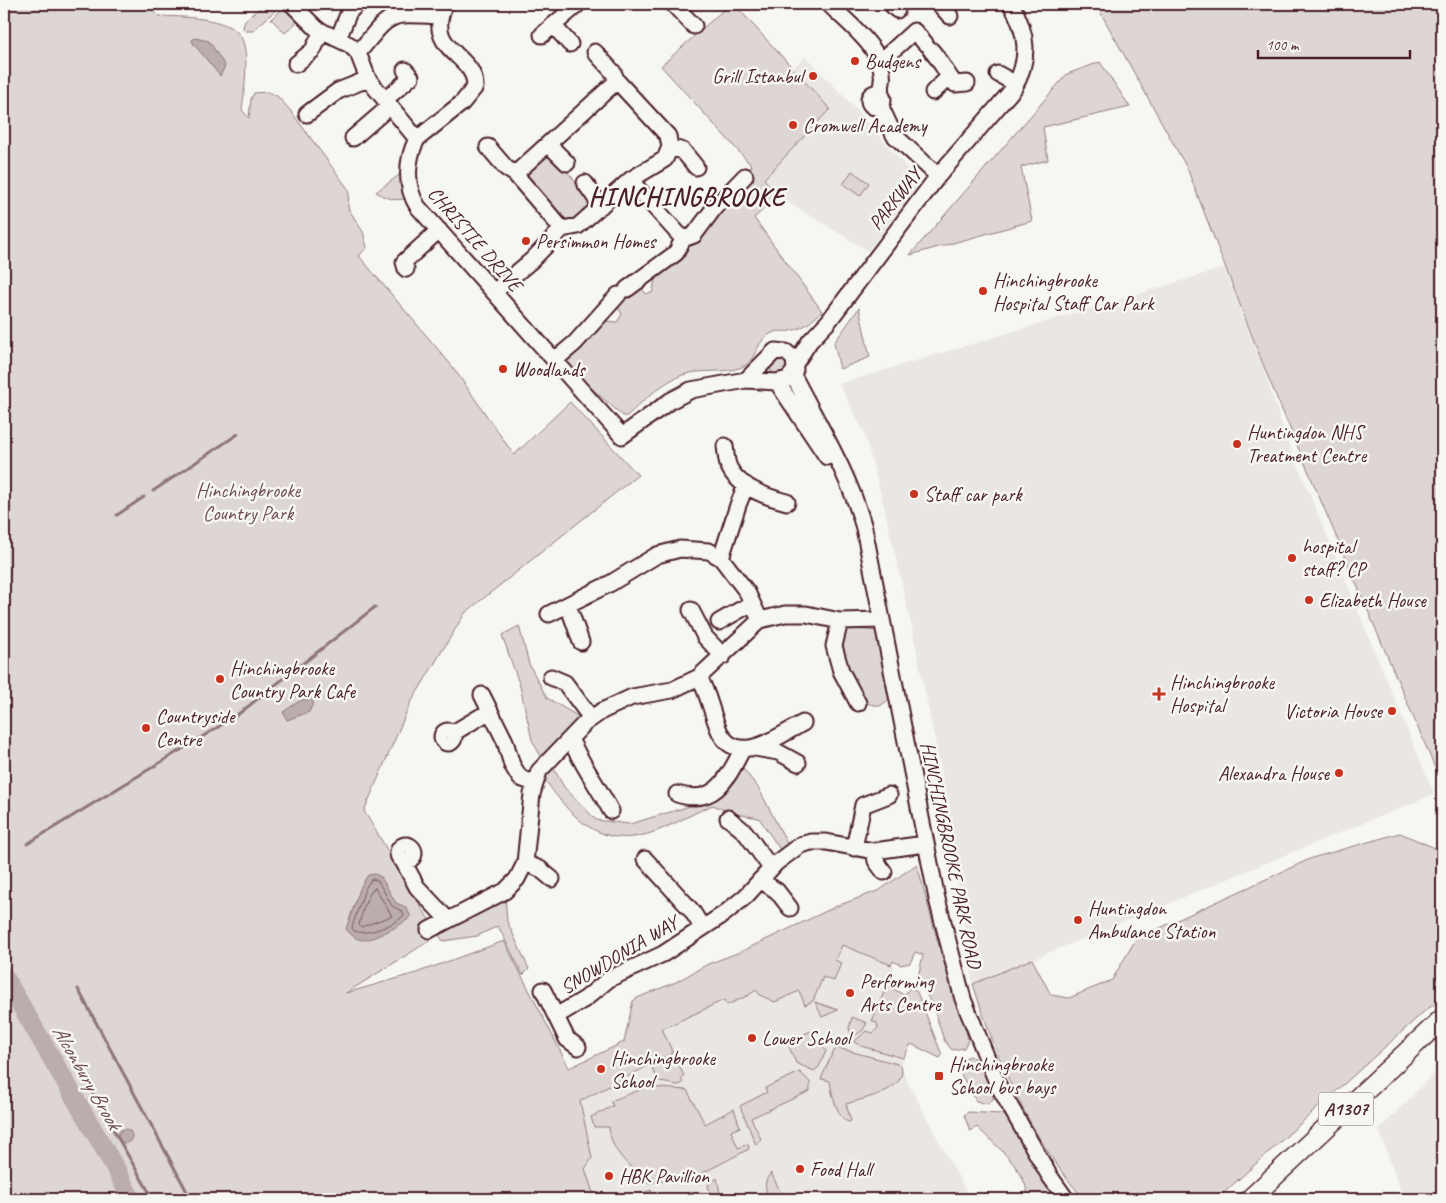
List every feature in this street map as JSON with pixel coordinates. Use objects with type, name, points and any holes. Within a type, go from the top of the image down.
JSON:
[{"type":"main road","name":"A1307","points":[[1250,1199],[1442,1019]]},
{"type":"street","points":[[292,4],[306,20],[322,32],[338,39],[358,53],[368,79],[417,139],[462,103],[475,87],[473,76],[442,38],[442,10],[391,16],[358,53]]},
{"type":"street","points":[[338,39],[349,12],[357,4]]},
{"type":"street","points":[[570,44],[548,30],[578,4]]},
{"type":"street","points":[[673,4],[694,26]]},
{"type":"street","points":[[829,4],[876,51],[880,62],[882,85],[871,100],[894,135],[938,176]]},
{"type":"street","name":"PARKWAY","points":[[794,370],[810,341],[828,322],[938,176],[1016,84],[1021,75],[1026,43],[1020,20],[1011,4]]},
{"type":"street","points":[[880,62],[914,30],[941,61],[943,70],[955,84],[967,83]]},
{"type":"street","points":[[296,64],[313,50],[322,32]]},
{"type":"street","points":[[494,292],[532,260],[562,229],[578,226],[630,180],[665,159],[670,147],[668,136],[594,52]]},
{"type":"street","points":[[353,138],[411,77],[405,70]]},
{"type":"street","points":[[998,74],[1016,84]]},
{"type":"street","points":[[933,92],[949,77]]},
{"type":"street","points":[[307,114],[338,91],[368,79]]},
{"type":"street","points":[[515,174],[618,81]]},
{"type":"street","name":"CHRISTIE DRIVE","points":[[417,139],[409,169],[410,193],[418,207],[622,436],[679,395],[702,387],[746,380]]},
{"type":"street","points":[[548,144],[567,163]]},
{"type":"street","points":[[488,147],[506,168],[515,174],[562,229]]},
{"type":"street","points":[[670,147],[683,151],[696,167]]},
{"type":"street","points":[[555,360],[575,343],[622,292],[676,253],[683,239],[694,235],[715,207],[745,176]]},
{"type":"street","points":[[630,180],[683,239]]},
{"type":"street","points":[[584,183],[601,206]]},
{"type":"street","points":[[406,270],[404,262],[439,230]]},
{"type":"street","name":"PARKWAY","points":[[786,352],[810,341]]},
{"type":"street","points":[[775,351],[786,352],[794,359],[794,370],[788,380],[746,380],[775,351]]},
{"type":"street","points":[[764,363],[765,372],[774,381]]},
{"type":"street","name":"HINCHINGBROOKE PARK ROAD","points":[[794,370],[839,459],[855,497],[925,844],[948,948],[963,999],[981,1048],[1011,1110],[1066,1199]]},
{"type":"street","name":"HINCHINGBROOKE PARK ROAD","points":[[774,381],[855,497]]},
{"type":"street","points":[[725,446],[729,469],[746,485],[762,495],[786,502]]},
{"type":"street","points":[[721,558],[746,485]]},
{"type":"street","points":[[549,614],[611,583],[657,555],[680,549],[709,551],[721,558],[752,603],[760,620]]},
{"type":"street","points":[[719,622],[752,603]]},
{"type":"street","points":[[568,605],[581,642]]},
{"type":"street","points":[[691,610],[705,637],[723,656]]},
{"type":"street","points":[[429,930],[505,891],[517,879],[525,863],[534,783],[539,771],[591,718],[632,697],[672,690],[699,677],[760,620],[785,614],[806,614],[840,621],[868,622],[881,620]]},
{"type":"street","points":[[840,621],[834,646],[841,671],[858,702]]},
{"type":"street","points":[[550,677],[564,682],[591,718]]},
{"type":"street","points":[[699,677],[707,691],[719,730],[729,742],[749,749],[778,752],[798,764]]},
{"type":"street","points":[[482,695],[505,741],[512,765],[520,778],[534,783]]},
{"type":"street","points":[[453,733],[490,711]]},
{"type":"street","points":[[677,794],[689,798],[702,798],[718,789],[749,749],[803,723]]},
{"type":"street","points":[[570,739],[584,768],[611,811]]},
{"type":"street","points":[[854,848],[863,805],[890,795]]},
{"type":"street","points":[[728,818],[745,832],[771,868]]},
{"type":"street","name":"SNOWDONIA WAY","points":[[556,1016],[585,999],[609,979],[663,954],[735,905],[789,851],[800,845],[811,842],[874,851],[925,844]]},
{"type":"street","points":[[874,851],[876,861],[884,872]]},
{"type":"street","name":"SNOWDONIA WAY","points":[[644,859],[692,911],[702,927]]},
{"type":"street","points":[[403,861],[416,887],[448,920]]},
{"type":"street","points":[[525,863],[540,868],[552,879]]},
{"type":"street","points":[[760,880],[777,891],[790,908]]},
{"type":"street","name":"SNOWDONIA WAY","points":[[543,990],[567,1039],[578,1047]]},
{"type":"shaded area","name":"Cromwell Academy","points":[[730,4],[734,4],[793,68],[806,57],[853,106],[916,178],[915,188],[868,251],[778,196],[661,66]]},
{"type":"shaded area","name":"Hinchingbrooke Hospital","points":[[1224,268],[1262,364],[1284,432],[1434,794],[973,984],[940,765],[911,623],[883,502],[864,432],[839,384]]},
{"type":"shaded area","name":"Hinchingbrooke School","points":[[504,941],[569,1068],[834,942],[895,966],[887,985],[891,986],[911,1044],[901,1064],[904,1075],[970,1199],[319,1199],[344,994],[416,973]]},
{"type":"shaded area","points":[[1442,1065],[1442,1199],[1404,1199],[1379,1130]]},
{"type":"green space","name":"Hinchingbrooke Country Park","points":[[4,4],[147,4],[158,16],[215,21],[235,30],[244,44],[246,62],[242,110],[249,118],[251,99],[254,93],[267,92],[277,96],[290,110],[349,190],[348,208],[363,232],[367,247],[359,256],[452,366],[514,455],[570,402],[638,475],[465,613],[410,704],[364,811],[431,923],[427,925],[434,938],[346,993],[416,973],[504,941],[569,1068],[624,1042],[633,1001],[637,998],[676,982],[708,964],[740,952],[837,906],[880,890],[917,864],[940,950],[966,1030],[968,1040],[964,1048],[952,1050],[944,1040],[933,1007],[918,977],[923,955],[915,952],[910,963],[901,965],[893,961],[891,965],[842,945],[835,960],[841,963],[834,981],[823,977],[813,1001],[805,1005],[799,991],[775,1002],[760,995],[756,990],[727,1005],[724,1000],[662,1029],[673,1053],[580,1101],[592,1158],[585,1169],[595,1199],[4,1199]]},
{"type":"green space","points":[[264,4],[282,4],[253,31],[246,31],[243,28],[245,20]]},
{"type":"green space","points":[[730,4],[734,4],[830,109],[764,179],[778,196],[754,218],[822,311],[800,328],[776,332],[767,336],[746,365],[733,370],[693,373],[678,377],[654,392],[627,416],[623,416],[579,377],[564,360],[604,321],[617,322],[622,314],[617,306],[641,287],[646,294],[653,292],[655,276],[725,206],[731,201],[743,203],[746,198],[743,191],[749,178],[745,173],[752,166],[661,66]]},
{"type":"green space","points":[[1103,4],[1442,4],[1442,784],[1268,377],[1187,168],[1098,8]]},
{"type":"green space","points":[[285,7],[298,21],[285,33],[271,19]]},
{"type":"green space","points":[[1100,62],[1130,107],[1043,127],[1048,160],[1021,167],[1032,221],[910,255],[1067,74]]},
{"type":"green space","points":[[547,152],[571,176],[592,206],[572,220],[564,220],[526,178],[527,170]]},
{"type":"green space","points":[[852,171],[869,183],[860,196],[843,184]]},
{"type":"green space","points":[[402,173],[402,187],[407,198],[391,199],[376,192]]},
{"type":"green space","points":[[859,308],[870,357],[840,369],[834,343]]},
{"type":"green space","points":[[780,356],[789,364],[785,373],[776,375],[771,371],[769,365]]},
{"type":"green space","points":[[519,626],[529,664],[547,698],[584,720],[544,762],[532,740],[520,686],[502,635]]},
{"type":"green space","points":[[840,630],[878,631],[890,699],[880,706],[860,702],[841,666]]},
{"type":"green space","points":[[549,760],[564,787],[596,820],[630,824],[717,798],[729,787],[739,763],[759,789],[790,849],[783,854],[759,818],[731,813],[713,805],[664,828],[643,835],[624,837],[607,835],[592,828],[578,818],[553,791],[541,774]]},
{"type":"green space","points":[[1400,833],[1442,851],[1442,1000],[1427,1009],[1217,1199],[1084,1199],[1047,1151],[1017,1098],[982,1013],[973,984],[1032,959],[1051,995],[1069,998],[1112,980],[1136,939],[1312,858]]},
{"type":"green space","points":[[505,895],[507,921],[529,969],[523,975],[498,926],[477,936],[443,941],[436,931]]},
{"type":"green space","points":[[887,985],[904,995],[911,987],[917,992],[942,1055],[940,1058],[911,1044],[903,1058],[861,1046],[854,1042],[866,1031],[873,1033],[878,1028],[877,1023],[872,1021]]},
{"type":"green space","points":[[815,1002],[838,1010],[822,1017]]},
{"type":"green space","points":[[852,1017],[867,1023],[863,1030],[852,1038],[849,1028]]},
{"type":"green space","points":[[811,1031],[826,1051],[819,1067],[814,1071],[796,1063],[787,1042]]},
{"type":"green space","points":[[838,1048],[901,1065],[902,1074],[892,1087],[873,1096],[846,1104],[851,1121],[848,1122],[844,1120],[838,1110],[830,1081],[821,1079],[833,1052]]},
{"type":"green space","points":[[675,1056],[684,1076],[681,1078],[683,1083],[678,1085],[660,1082],[652,1069]]},
{"type":"green space","points":[[970,1056],[979,1061],[992,1088],[993,1099],[988,1104],[976,1101],[958,1069],[958,1061]]},
{"type":"green space","points":[[800,1072],[810,1082],[810,1091],[751,1118],[761,1139],[756,1145],[740,1106],[767,1092],[765,1088]]},
{"type":"green space","points":[[647,1087],[687,1090],[705,1124],[734,1109],[740,1127],[731,1131],[738,1148],[748,1144],[749,1149],[695,1177],[648,1183],[617,1152],[609,1127],[594,1127],[591,1117],[613,1106],[611,1101]]},
{"type":"green space","points":[[968,1112],[1001,1114],[1007,1117],[1059,1199],[1028,1199],[1022,1178],[1009,1159],[977,1127],[970,1131],[964,1115]]},
{"type":"green space","points":[[771,1173],[784,1199],[769,1199],[766,1185]]},
{"type":"green space","points":[[717,1178],[721,1198],[725,1199],[712,1199],[708,1185]]},
{"type":"green space","points":[[651,1190],[653,1199],[627,1199]]},
{"type":"water","points":[[195,38],[209,41],[225,66],[220,76],[193,43],[192,40]]},
{"type":"water","points":[[315,699],[309,712],[287,720],[283,712],[301,700]]},
{"type":"water","points":[[375,874],[381,877],[396,903],[406,907],[411,917],[381,935],[360,940],[346,929],[361,886],[368,875]]},
{"type":"water","points":[[125,1129],[130,1131],[132,1136],[130,1141],[125,1143],[120,1141],[118,1136],[120,1131]]},
{"type":"waterway","points":[[153,491],[238,434]]},
{"type":"waterway","points":[[117,515],[144,497]]},
{"type":"waterway","points":[[232,719],[375,607]]},
{"type":"waterway","points":[[27,844],[223,724]]},
{"type":"waterway","name":"Alconbury Brook","points":[[4,976],[117,1171],[131,1199]]},
{"type":"waterway","points":[[78,989],[191,1199]]},
{"type":"waterway","points":[[71,1056],[153,1199]]},
{"type":"place","name":"Budgens","points":[[855,61]]},
{"type":"place","name":"Grill Istanbul","points":[[813,76]]},
{"type":"place","name":"Cromwell Academy","points":[[793,125]]},
{"type":"place","name":"Persimmon Homes","points":[[526,241]]},
{"type":"place","name":"Hinchingbrooke Hospital Staff Car Park","points":[[983,291]]},
{"type":"place","name":"Woodlands","points":[[503,369]]},
{"type":"place","name":"Huntingdon NHS Treatment Centre","points":[[1237,444]]},
{"type":"place","name":"Staff car park","points":[[914,494]]},
{"type":"place","name":"hospital staff? CP","points":[[1292,558]]},
{"type":"place","name":"Elizabeth House","points":[[1309,600]]},
{"type":"place","name":"Hinchingbrooke Country Park Cafe","points":[[220,679]]},
{"type":"place","name":"Hinchingbrooke Hospital","points":[[1159,694]]},
{"type":"place","name":"Victoria House","points":[[1392,711]]},
{"type":"place","name":"Countryside Centre","points":[[146,728]]},
{"type":"place","name":"Alexandra House","points":[[1339,773]]},
{"type":"place","name":"Huntingdon Ambulance Station","points":[[1078,920]]},
{"type":"place","name":"Performing Arts Centre","points":[[850,993]]},
{"type":"place","name":"Lower School","points":[[752,1038]]},
{"type":"place","name":"Hinchingbrooke School","points":[[601,1069]]},
{"type":"place","name":"Hinchingbrooke School bus bays","points":[[939,1076]]},
{"type":"place","name":"Food Hall","points":[[800,1169]]},
{"type":"place","name":"HBK Pavillion","points":[[609,1176]]},
{"type":"district","name":"HINCHINGBROOKE","points":[[687,197]]}]
